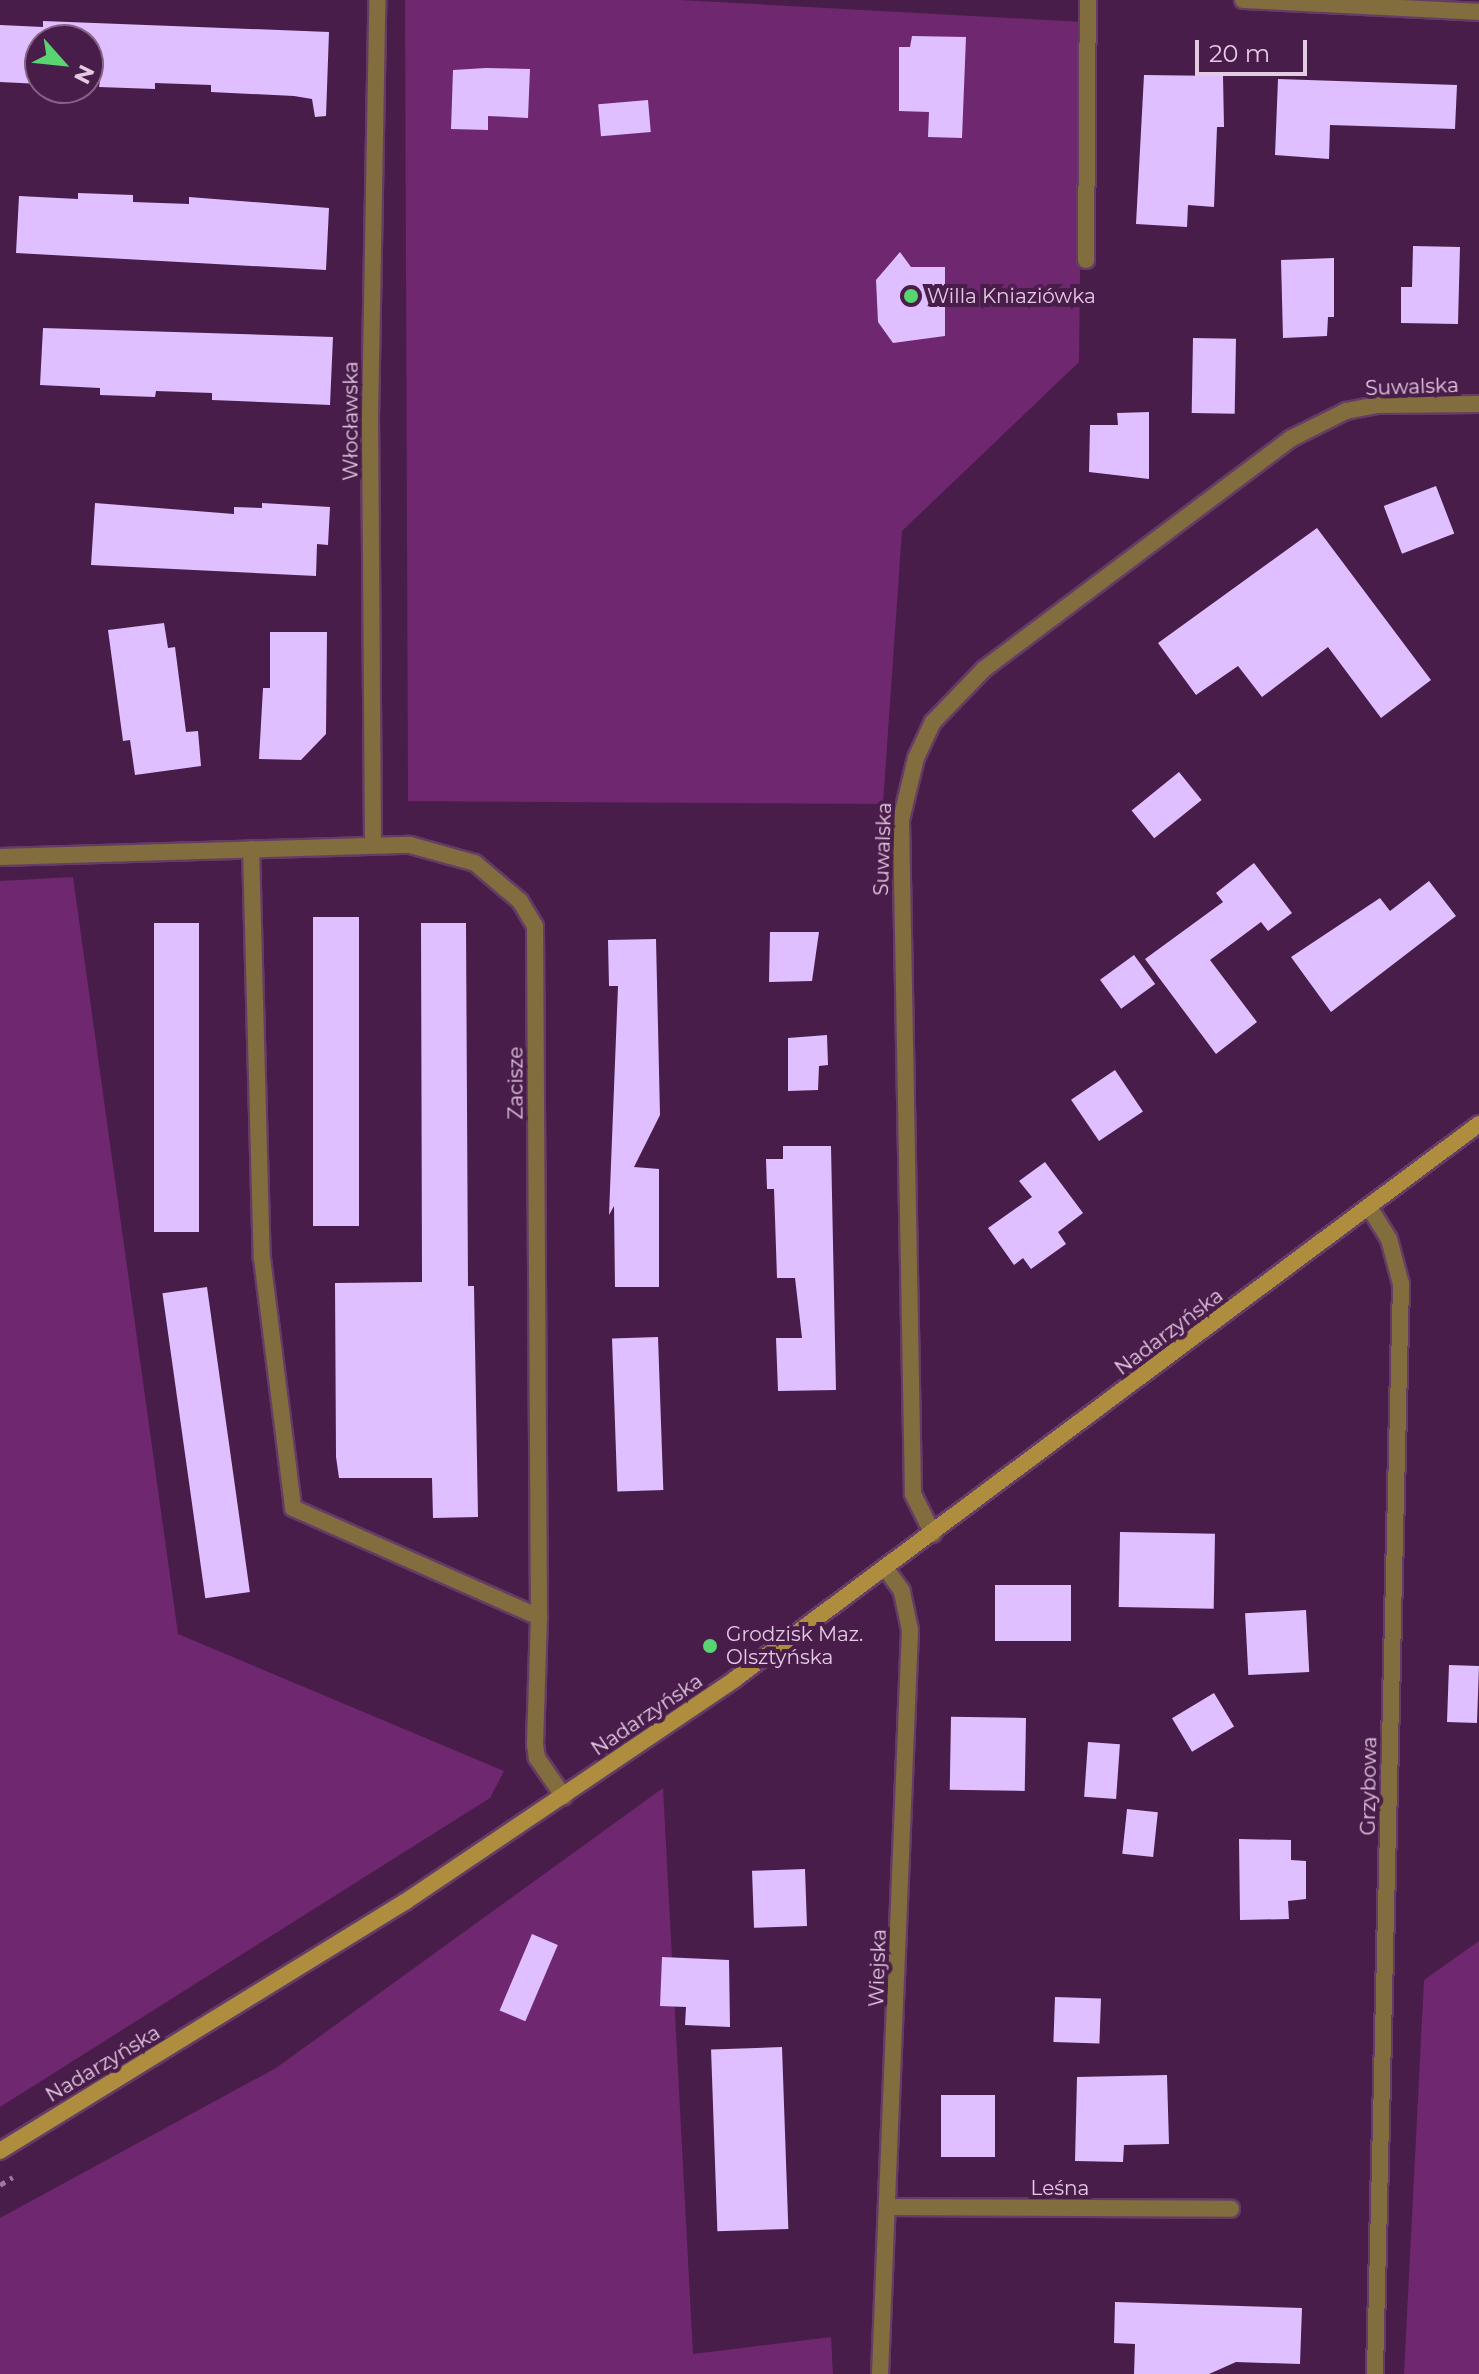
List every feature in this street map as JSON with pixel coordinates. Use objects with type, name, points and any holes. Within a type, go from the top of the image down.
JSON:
[{"type":"street","name":"Włocławska","points":[[373,842],[370,421],[377,0]]},
{"type":"street","points":[[1086,260],[1088,0]]},
{"type":"street","points":[[1243,0],[1479,12]]},
{"type":"street","name":"Suwalska","points":[[933,1534],[913,1494],[901,856],[906,788],[922,746],[957,693],[984,669],[1290,439],[1346,411],[1376,405],[1479,404]]},
{"type":"street","name":"Zacisze","points":[[0,857],[373,842],[410,845],[475,863],[500,880],[535,926],[539,1617],[535,1744],[537,1758],[564,1797]]},
{"type":"street","points":[[251,849],[262,1258],[293,1508],[539,1617]]},
{"type":"street","name":"Nadarzyńska","points":[[0,2151],[394,1909],[564,1797],[887,1570],[1479,1124]]},
{"type":"street","name":"Grzybowa","points":[[1369,1207],[1389,1239],[1401,1284],[1375,2374]]},
{"type":"street","name":"Wiejska","points":[[880,2374],[910,1630],[902,1591],[887,1570]]},
{"type":"street","name":"Leśna","points":[[889,2207],[1231,2209]]},
{"type":"shaded area","points":[[405,0],[681,0],[1083,22],[1079,362],[902,531],[883,804],[408,801]]},
{"type":"shaded area","points":[[73,877],[178,1634],[504,1771],[490,1798],[0,2107],[0,881]]},
{"type":"shaded area","points":[[663,1788],[693,2354],[831,2337],[833,2374],[0,2374],[0,2218],[276,2068]]},
{"type":"shaded area","points":[[1479,1941],[1479,2374],[1404,2374],[1424,1980]]},
{"type":"building","points":[[43,21],[329,32],[326,116],[315,117],[312,99],[211,92],[211,85],[155,83],[155,89],[104,87],[104,24],[43,24]]},
{"type":"building","points":[[0,25],[24,26],[24,83],[0,82]]},
{"type":"building","points":[[912,36],[966,37],[962,138],[928,137],[929,112],[899,111],[899,47],[910,47]]},
{"type":"building","points":[[530,69],[528,118],[488,116],[488,130],[451,129],[453,70]]},
{"type":"building","points":[[1144,75],[1223,76],[1224,127],[1217,127],[1214,207],[1188,205],[1187,227],[1136,224]]},
{"type":"building","points":[[1278,79],[1457,85],[1455,129],[1330,125],[1329,159],[1275,155]]},
{"type":"building","points":[[648,100],[651,132],[601,136],[598,104]]},
{"type":"building","points":[[78,193],[133,195],[133,202],[189,204],[189,197],[329,208],[326,270],[16,253],[19,196],[78,199]]},
{"type":"building","points":[[1413,246],[1460,247],[1458,324],[1401,323],[1401,287],[1412,287]]},
{"type":"building","name":"Willa Kniaziówka","points":[[900,252],[911,267],[945,267],[945,336],[893,343],[878,322],[876,280]]},
{"type":"building","points":[[1334,258],[1334,317],[1328,317],[1327,336],[1283,338],[1281,260]]},
{"type":"building","points":[[43,328],[333,337],[330,405],[212,400],[212,393],[156,391],[155,397],[100,395],[100,388],[40,385]]},
{"type":"building","points":[[1193,338],[1236,339],[1235,414],[1192,413]]},
{"type":"building","points":[[1149,412],[1149,479],[1089,472],[1090,425],[1118,425],[1117,413]]},
{"type":"building","points":[[1436,486],[1454,534],[1402,554],[1384,506]]},
{"type":"building","points":[[95,503],[234,514],[234,507],[262,508],[262,503],[330,507],[328,545],[317,544],[316,576],[91,565]]},
{"type":"building","points":[[1317,528],[1431,680],[1381,718],[1328,647],[1262,697],[1238,666],[1196,695],[1158,643]]},
{"type":"building","points":[[164,623],[168,648],[175,647],[186,732],[198,731],[201,766],[135,775],[130,740],[123,741],[108,630]]},
{"type":"building","points":[[270,632],[327,632],[326,734],[301,760],[259,759],[263,688],[270,688]]},
{"type":"building","points":[[1179,772],[1202,800],[1154,838],[1132,810]]},
{"type":"building","points":[[1254,863],[1292,913],[1268,931],[1261,922],[1210,960],[1257,1022],[1216,1054],[1145,959],[1223,902],[1216,893]]},
{"type":"building","points":[[1429,881],[1456,916],[1331,1012],[1291,957],[1380,898],[1390,911]]},
{"type":"building","points":[[313,917],[359,917],[359,1226],[313,1226]]},
{"type":"building","points":[[154,923],[199,923],[199,1232],[154,1232]]},
{"type":"building","points":[[421,923],[466,923],[468,1286],[474,1286],[478,1517],[433,1518],[432,1478],[339,1478],[336,1457],[335,1283],[422,1282]]},
{"type":"building","points":[[770,932],[819,932],[812,981],[769,982]]},
{"type":"building","points":[[656,939],[660,1115],[634,1167],[659,1169],[659,1287],[615,1287],[614,1206],[609,1215],[618,986],[609,986],[608,940]]},
{"type":"building","points":[[1134,955],[1155,984],[1121,1009],[1100,980]]},
{"type":"building","points":[[827,1035],[828,1065],[819,1066],[818,1090],[788,1091],[788,1038]]},
{"type":"building","points":[[1115,1070],[1143,1111],[1099,1141],[1071,1100]]},
{"type":"building","points":[[783,1146],[831,1146],[836,1390],[778,1391],[776,1338],[802,1338],[795,1278],[777,1278],[774,1189],[767,1189],[766,1159],[783,1159]]},
{"type":"building","points":[[1045,1162],[1083,1213],[1058,1232],[1066,1244],[1031,1269],[1023,1258],[1014,1265],[988,1228],[1032,1197],[1019,1181]]},
{"type":"building","points":[[207,1287],[250,1592],[205,1598],[162,1293]]},
{"type":"building","points":[[658,1337],[663,1490],[617,1492],[612,1339]]},
{"type":"building","points":[[1120,1532],[1215,1534],[1214,1609],[1119,1607]]},
{"type":"building","points":[[995,1585],[1071,1585],[1071,1641],[995,1641]]},
{"type":"building","points":[[1306,1610],[1309,1672],[1248,1675],[1245,1613]]},
{"type":"building","points":[[1449,1665],[1479,1666],[1477,1723],[1447,1722]]},
{"type":"building","points":[[1214,1693],[1234,1726],[1192,1752],[1172,1718]]},
{"type":"building","points":[[951,1717],[1026,1718],[1025,1791],[950,1790]]},
{"type":"building","points":[[1088,1742],[1120,1744],[1116,1799],[1084,1797]]},
{"type":"building","points":[[1127,1809],[1158,1812],[1153,1857],[1122,1854]]},
{"type":"building","points":[[1239,1839],[1291,1840],[1291,1860],[1306,1861],[1306,1899],[1288,1901],[1289,1919],[1240,1920]]},
{"type":"building","points":[[805,1869],[807,1926],[754,1928],[752,1871]]},
{"type":"building","points":[[532,1934],[558,1945],[525,2021],[500,2010]]},
{"type":"building","points":[[662,1957],[729,1960],[730,2027],[685,2025],[686,2007],[660,2006]]},
{"type":"building","points":[[1055,1997],[1101,1999],[1099,2044],[1053,2042]]},
{"type":"building","points":[[782,2047],[788,2229],[717,2231],[711,2049]]},
{"type":"building","points":[[1167,2075],[1169,2144],[1124,2145],[1123,2162],[1075,2161],[1077,2077]]},
{"type":"building","points":[[941,2095],[995,2095],[995,2157],[941,2157]]},
{"type":"building","points":[[1115,2302],[1302,2308],[1300,2364],[1236,2362],[1209,2374],[1134,2374],[1135,2344],[1114,2343]]},
{"type":"place","name":"Willa Kniaziówka","points":[[911,296]]},
{"type":"place","name":"Grodzisk Maz. Olsztyńska","points":[[710,1646]]}]
